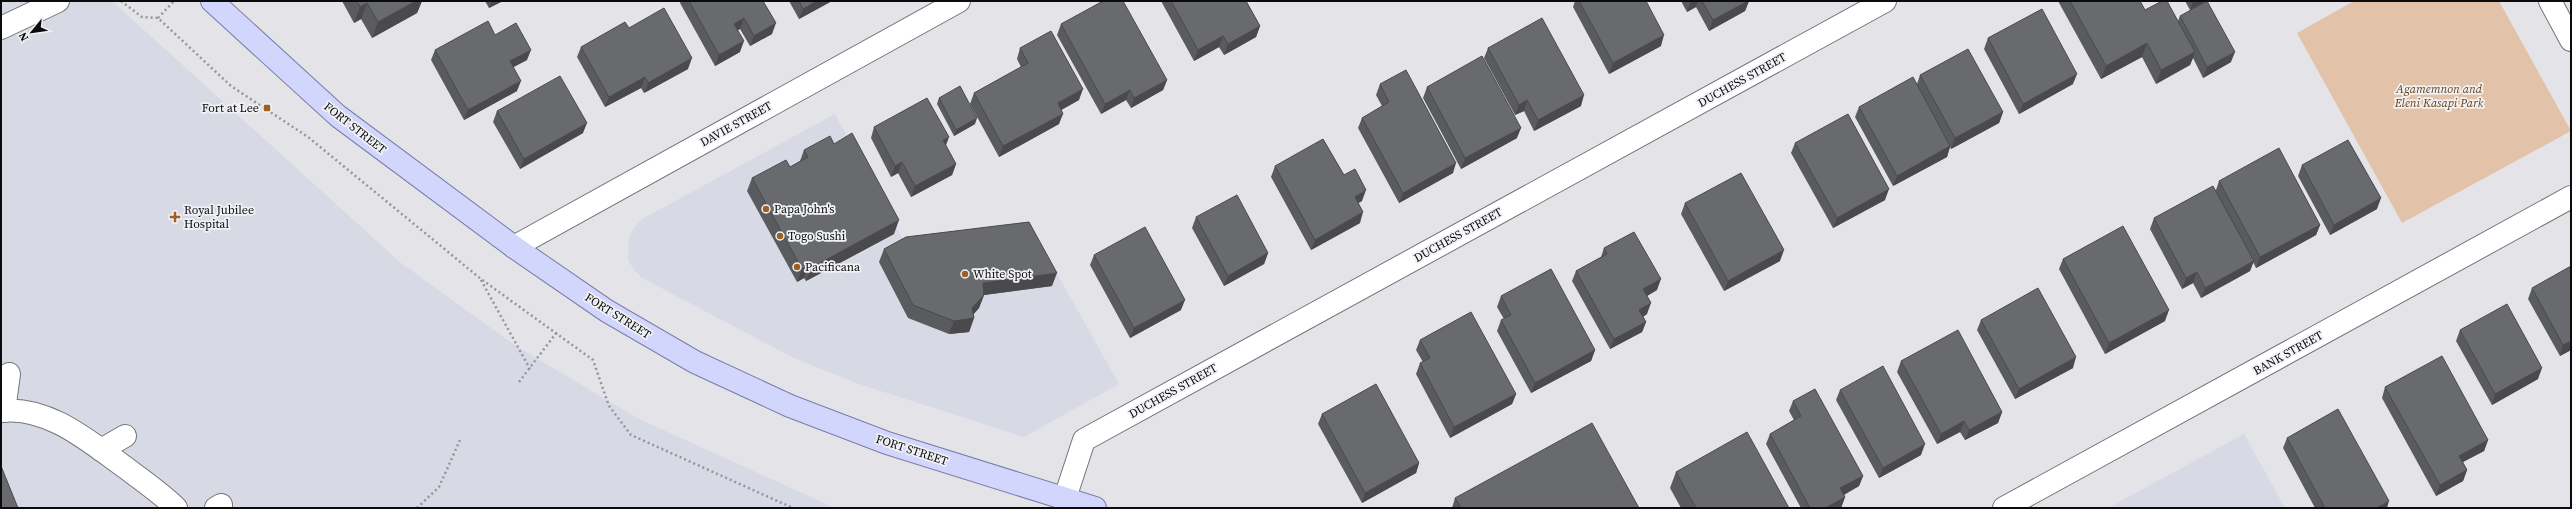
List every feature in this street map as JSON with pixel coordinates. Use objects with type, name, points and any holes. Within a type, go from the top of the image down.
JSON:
[{"type":"main road","name":"FORT STREET","points":[[212,1],[338,116],[514,247],[606,311],[709,368],[790,406],[887,443],[1095,508]]},
{"type":"street","points":[[1,28],[58,1]]},
{"type":"street","name":"DAVIE STREET","points":[[514,247],[959,1]]},
{"type":"street","name":"DUCHESS STREET","points":[[1065,498],[1084,440],[1885,1]]},
{"type":"street","points":[[2550,1],[2571,40]]},
{"type":"street","name":"BANK STREET","points":[[2004,508],[2571,197]]},
{"type":"street","points":[[9,374],[2,411],[34,414],[65,426],[101,450],[176,508]]},
{"type":"street","points":[[101,450],[125,436]]},
{"type":"path","points":[[121,1],[142,18],[158,18],[231,86],[308,137],[481,279],[557,332],[593,360],[608,406],[631,435],[793,508]]},
{"type":"path","points":[[158,18],[174,1]]},
{"type":"path","points":[[481,279],[530,369]]},
{"type":"path","points":[[519,382],[557,332]]},
{"type":"path","points":[[418,508],[439,487],[460,440]]},
{"type":"shaded area","name":"Royal Jubilee Hospital","points":[[1,1],[112,1],[401,263],[516,346],[639,419],[835,508],[1,508]]},
{"type":"shaded area","points":[[835,114],[906,245],[1029,224],[1119,384],[1024,437],[859,384],[794,358],[642,278],[634,270],[628,260],[629,236],[635,226],[644,218]]},
{"type":"shaded area","points":[[2244,434],[2285,508],[2108,508]]},
{"type":"green space","name":"Agamemnon and Eleni Kasapi Park","points":[[2354,1],[2499,1],[2571,131],[2402,223],[2297,33]]},
{"type":"building","points":[[357,1],[416,1],[378,22],[367,3],[360,7]]},
{"type":"building","points":[[689,1],[763,1],[776,23],[754,36],[744,18],[734,24],[744,41],[719,55]]},
{"type":"building","points":[[799,1],[817,1],[803,9]]},
{"type":"building","points":[[1103,1],[1123,1],[1167,80],[1134,98],[1130,90],[1105,104],[1061,24]]},
{"type":"building","points":[[1171,1],[1246,1],[1260,26],[1228,44],[1223,36],[1198,50]]},
{"type":"building","points":[[1579,1],[1646,1],[1664,35],[1613,63]]},
{"type":"building","points":[[1702,1],[1748,1],[1713,20]]},
{"type":"building","points":[[2070,1],[2140,1],[2145,10],[2162,1],[2167,1],[2195,52],[2161,70],[2147,43],[2106,66]]},
{"type":"building","points":[[2207,1],[2235,52],[2207,67],[2180,16]]},
{"type":"building","points":[[664,8],[692,58],[648,83],[645,77],[609,97],[581,47],[625,22],[629,28]]},
{"type":"building","points":[[2042,9],[2077,74],[2023,104],[1988,38]]},
{"type":"building","points":[[1542,18],[1584,95],[1538,120],[1527,100],[1519,105],[1488,48]]},
{"type":"building","points":[[488,21],[495,35],[516,23],[531,50],[510,61],[521,81],[468,110],[435,50]]},
{"type":"building","points":[[1051,31],[1083,89],[1058,103],[1063,114],[1003,146],[974,93],[1028,63],[1020,48]]},
{"type":"building","points":[[1968,49],[2003,112],[1955,138],[1920,75]]},
{"type":"building","points":[[1482,56],[1521,128],[1465,158],[1427,87]]},
{"type":"building","points":[[1406,70],[1456,163],[1403,193],[1362,118],[1389,102],[1380,84]]},
{"type":"building","points":[[560,76],[587,123],[524,159],[497,111]]},
{"type":"building","points":[[1913,77],[1950,146],[1897,176],[1859,107]]},
{"type":"building","points":[[960,86],[977,118],[956,130],[939,98]]},
{"type":"building","points":[[927,98],[949,137],[943,140],[956,164],[915,186],[902,162],[895,166],[874,127]]},
{"type":"building","points":[[1848,114],[1889,189],[1837,218],[1795,143]]},
{"type":"building","points":[[852,133],[899,220],[811,268],[809,265],[802,269],[752,178],[786,160],[790,167],[808,157],[804,150],[830,136],[834,144]]},
{"type":"building","points":[[1323,139],[1344,175],[1355,169],[1366,190],[1355,197],[1363,212],[1315,240],[1275,166]]},
{"type":"building","points":[[2348,140],[2381,198],[2334,225],[2302,165]]},
{"type":"building","points":[[2279,148],[2320,225],[2260,257],[2219,181]]},
{"type":"building","points":[[1741,173],[1784,250],[1728,281],[1685,203]]},
{"type":"building","points":[[2213,186],[2254,261],[2205,288],[2197,272],[2186,278],[2154,218]]},
{"type":"building","points":[[1237,195],[1268,253],[1228,276],[1196,217]]},
{"type":"building","name":"White Spot","points":[[1029,222],[1057,273],[983,283],[984,295],[972,308],[974,318],[954,321],[913,305],[884,249],[906,237]]},
{"type":"building","points":[[2123,226],[2169,310],[2109,343],[2063,259]]},
{"type":"building","points":[[1145,227],[1185,300],[1134,328],[1094,255]]},
{"type":"building","points":[[1634,232],[1661,279],[1643,289],[1651,303],[1639,310],[1646,322],[1614,339],[1576,271],[1607,254],[1604,248]]},
{"type":"building","points":[[2571,266],[2571,341],[2563,345],[2532,288]]},
{"type":"building","points":[[1551,269],[1595,350],[1535,383],[1501,320],[1511,315],[1501,296]]},
{"type":"building","points":[[2038,288],[2076,357],[2019,389],[1981,320]]},
{"type":"building","points":[[2507,304],[2542,368],[2495,394],[2460,330]]},
{"type":"building","points":[[1471,312],[1516,394],[1454,427],[1420,363],[1430,358],[1420,340]]},
{"type":"building","points":[[1958,330],[2002,412],[1969,430],[1964,421],[1941,434],[1901,361]]},
{"type":"building","points":[[2442,356],[2488,440],[2459,456],[2467,470],[2440,485],[2385,387]]},
{"type":"building","points":[[1883,366],[1925,444],[1883,468],[1840,390]]},
{"type":"building","points":[[1376,384],[1419,463],[1365,493],[1322,414]]},
{"type":"building","points":[[1815,389],[1863,476],[1840,488],[1845,497],[1826,508],[1810,508],[1770,434],[1801,416],[1793,401]]},
{"type":"building","points":[[2338,409],[2389,501],[2377,508],[2325,508],[2287,438]]},
{"type":"building","points":[[1592,423],[1639,508],[1461,508],[1455,498]]},
{"type":"building","points":[[1747,432],[1789,508],[1696,508],[1676,472]]},
{"type":"building","points":[[1,466],[18,508],[1,508]]},
{"type":"place","name":"Fort at Lee","points":[[267,108]]},
{"type":"place","name":"Papa John's","points":[[766,209]]},
{"type":"place","name":"Royal Jubilee Hospital","points":[[175,217]]},
{"type":"place","name":"Togo Sushi","points":[[780,236]]},
{"type":"place","name":"Pacificana","points":[[797,267]]},
{"type":"place","name":"White Spot","points":[[965,274]]}]
